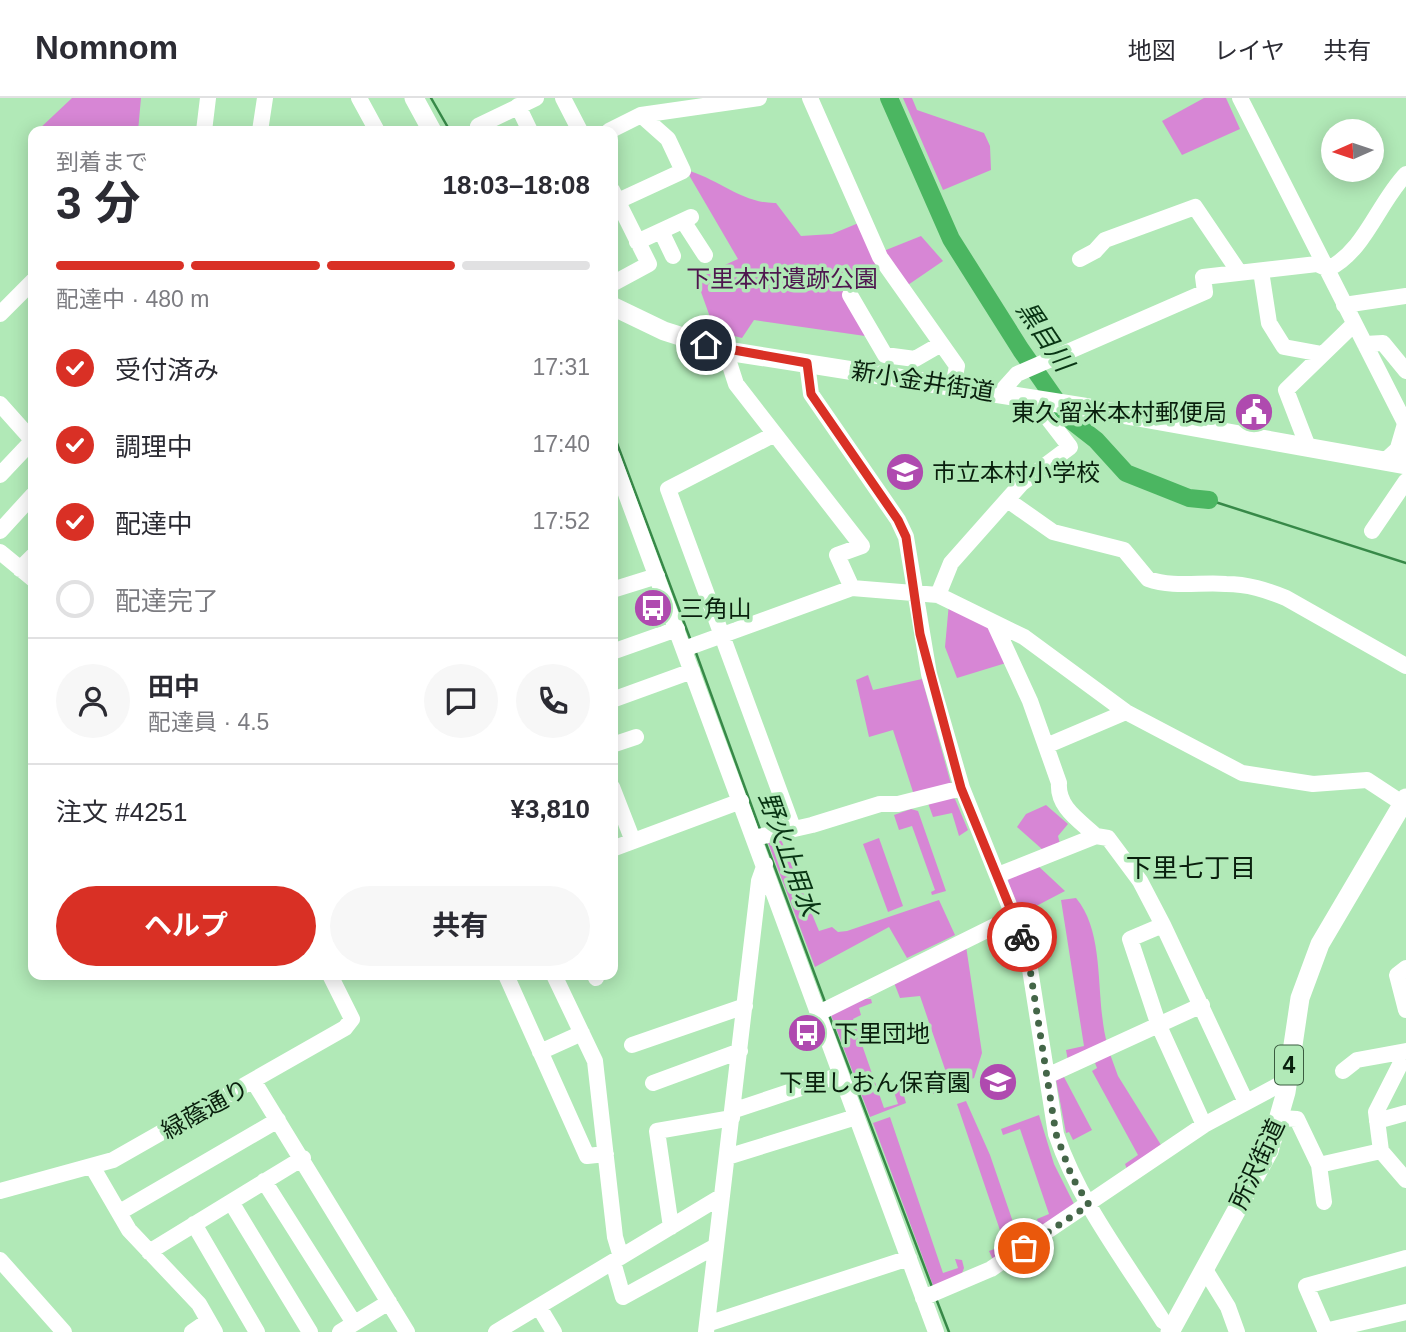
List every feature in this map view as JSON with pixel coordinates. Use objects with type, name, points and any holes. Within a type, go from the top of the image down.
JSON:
[{"type":"main road","points":[[414,98],[429,126]]},
{"type":"main road","name":"新小金井街道","points":[[618,309],[664,331],[725,350],[1037,399],[1396,463]]},
{"type":"main road","points":[[1396,463],[1406,425]]},
{"type":"main road","name":"所沢街道","points":[[1172,1330],[1269,1151],[1281,1118],[1300,998],[1316,953],[1404,801]]},
{"type":"street","points":[[205,126],[208,98]]},
{"type":"street","points":[[261,126],[265,98]]},
{"type":"street","points":[[359,98],[374,126]]},
{"type":"street","points":[[478,126],[536,98]]},
{"type":"street","points":[[563,98],[577,126]]},
{"type":"street","points":[[618,126],[641,115],[707,101],[759,98]]},
{"type":"street","points":[[810,98],[880,257],[957,366],[953,386]]},
{"type":"street","points":[[1240,98],[1406,425]]},
{"type":"street","points":[[518,106],[528,126]]},
{"type":"street","points":[[618,194],[683,171],[668,139],[641,115]]},
{"type":"street","points":[[1328,269],[1352,252],[1394,186],[1406,174]]},
{"type":"street","points":[[1080,259],[1095,251],[1105,240],[1195,207],[1239,272]]},
{"type":"street","points":[[637,242],[687,219],[705,255]]},
{"type":"street","points":[[618,281],[649,264],[637,242],[620,225]]},
{"type":"street","points":[[661,232],[674,256]]},
{"type":"street","points":[[1000,393],[1017,374],[1205,292],[1203,277],[1317,264],[1328,269]]},
{"type":"street","points":[[1261,271],[1269,323],[1284,347],[1322,354]]},
{"type":"street","points":[[3,304],[28,285]]},
{"type":"street","points":[[850,295],[885,355],[915,359],[941,344]]},
{"type":"street","points":[[1344,305],[1406,296]]},
{"type":"street","points":[[1308,447],[1286,390],[1354,324]]},
{"type":"street","points":[[1365,344],[1383,344],[1406,371]]},
{"type":"street","points":[[725,350],[736,384],[773,435],[862,546],[836,555],[852,588]]},
{"type":"street","points":[[807,363],[811,394],[898,520],[906,537],[929,674],[961,788],[1027,950],[1056,1134],[1072,1177],[1163,1321],[1172,1330]]},
{"type":"street","points":[[938,595],[951,563],[1009,501],[1022,483],[1070,447],[1037,399]]},
{"type":"street","points":[[1,409],[28,436]]},
{"type":"street","points":[[773,435],[668,489],[793,828]]},
{"type":"street","points":[[0,475],[28,446]]},
{"type":"street","points":[[618,472],[677,629],[690,647],[692,671],[741,801],[759,837],[765,864],[824,1010],[840,1075],[936,1332]]},
{"type":"street","points":[[1372,531],[1406,481]]},
{"type":"street","points":[[0,531],[28,500]]},
{"type":"street","points":[[1009,501],[1054,531],[1124,550],[1148,579],[1185,585],[1244,585],[1265,590],[1296,603],[1406,666]]},
{"type":"street","points":[[0,552],[27,574]]},
{"type":"street","points":[[618,588],[657,576]]},
{"type":"street","points":[[690,647],[852,588],[914,596],[938,595],[1024,637],[1055,657],[1126,712],[1242,774],[1312,784],[1367,780],[1404,801]]},
{"type":"street","points":[[995,625],[1030,701],[1059,783],[1058,795],[1063,805],[1096,836]]},
{"type":"street","points":[[618,650],[677,629]]},
{"type":"street","points":[[618,697],[692,671]]},
{"type":"street","points":[[1046,747],[1126,712]]},
{"type":"street","points":[[618,743],[636,737]]},
{"type":"street","points":[[759,837],[880,804],[898,804],[961,788]]},
{"type":"street","points":[[618,847],[741,801]]},
{"type":"street","points":[[618,802],[633,841]]},
{"type":"street","points":[[998,875],[1096,836],[1108,838],[1140,881],[1245,1100]]},
{"type":"street","points":[[765,864],[759,881],[707,1328],[909,1258]]},
{"type":"street","points":[[824,1010],[1015,916]]},
{"type":"street","points":[[1163,925],[1130,939],[1159,1026],[1204,1125]]},
{"type":"street","points":[[1406,968],[1396,975],[1406,1010]]},
{"type":"street","name":"緑蔭通り","points":[[0,1191],[93,1168],[113,1160],[254,1082],[349,1025],[352,1019],[332,980]]},
{"type":"street","points":[[508,980],[587,1156],[606,1154]]},
{"type":"street","points":[[556,980],[595,1061],[623,1297],[716,1247]]},
{"type":"street","points":[[632,1045],[745,1006]]},
{"type":"street","points":[[1047,1076],[1202,1006]]},
{"type":"street","points":[[540,1052],[582,1033]]},
{"type":"street","points":[[653,1083],[740,1051]]},
{"type":"street","points":[[1343,1071],[1357,1060],[1404,1061]]},
{"type":"street","points":[[1403,1173],[1381,1151],[1376,1112],[1404,1061]]},
{"type":"street","points":[[671,1227],[657,1131],[732,1114],[840,1075]]},
{"type":"street","points":[[923,1298],[991,1269],[1204,1125],[1245,1100],[1288,1080]]},
{"type":"street","points":[[254,1082],[303,1158],[407,1332]]},
{"type":"street","points":[[1377,1121],[1406,1113]]},
{"type":"street","points":[[727,1157],[856,1117]]},
{"type":"street","points":[[1281,1118],[1297,1119],[1318,1165],[1324,1202]]},
{"type":"street","points":[[120,1212],[278,1120]]},
{"type":"street","points":[[1318,1165],[1381,1151]]},
{"type":"street","points":[[149,1252],[303,1158]]},
{"type":"street","points":[[93,1168],[129,1230],[199,1304],[212,1326],[192,1332]]},
{"type":"street","points":[[264,1181],[347,1328],[388,1302]]},
{"type":"street","points":[[496,1332],[722,1196]]},
{"type":"street","points":[[231,1202],[310,1332]]},
{"type":"street","points":[[194,1224],[257,1332]]},
{"type":"street","points":[[1406,1258],[1306,1286],[1325,1331],[1406,1312]]},
{"type":"street","points":[[0,1260],[64,1332]]},
{"type":"street","points":[[1204,1268],[1228,1307],[1237,1332]]},
{"type":"street","points":[[539,1307],[554,1332]]},
{"type":"green space","points":[[72,98],[141,98],[138,126],[42,126]]},
{"type":"green space","points":[[903,98],[912,98],[917,110],[984,133],[990,146],[991,170],[943,190]]},
{"type":"green space","points":[[1204,98],[1226,98],[1240,129],[1182,155],[1162,121]]},
{"type":"green space","name":"下里本村遺跡公園","points":[[686,170],[741,195],[776,203],[801,236],[832,234],[861,222],[880,267],[842,286],[872,337],[754,320],[742,338],[715,331],[696,278],[738,259]]},
{"type":"green space","points":[[921,236],[943,261],[905,287],[881,252]]},
{"type":"green space","points":[[949,603],[993,629],[1006,663],[957,678],[945,647]]},
{"type":"green space","points":[[868,675],[873,690],[922,679],[951,784],[914,795],[893,730],[869,737],[856,680]]},
{"type":"green space","points":[[951,797],[955,799],[968,830],[959,836],[952,813],[933,817],[928,803]]},
{"type":"green space","points":[[1046,805],[1068,824],[1058,836],[1060,844],[1043,850],[1017,827],[1026,814]]},
{"type":"green space","points":[[911,809],[918,811],[946,891],[932,895],[931,892],[935,890],[912,826],[899,830],[894,815]]},
{"type":"green space","points":[[780,837],[819,931],[832,927],[838,932],[847,931],[939,900],[955,935],[907,958],[889,927],[815,967],[767,840]]},
{"type":"green space","points":[[879,838],[903,906],[888,912],[863,844]]},
{"type":"green space","points":[[1035,863],[1065,891],[1021,914],[1008,882],[1009,876]]},
{"type":"green space","points":[[1076,898],[1086,913],[1092,930],[1108,1047],[1068,1061],[1066,1050],[1084,1046],[1061,900]]},
{"type":"green space","points":[[966,946],[982,1053],[974,1078],[933,1094],[931,1088],[949,1081],[920,996],[900,998],[893,980]]},
{"type":"green space","points":[[862,999],[871,999],[872,1003],[859,1008],[861,1015],[853,1019],[884,1108],[898,1104],[894,1092],[902,1089],[906,1103],[870,1117],[831,1015]]},
{"type":"green space","points":[[1110,1054],[1118,1076],[1161,1145],[1127,1169],[1125,1164],[1138,1155],[1092,1071],[1097,1068],[1095,1063]]},
{"type":"green space","points":[[1064,1077],[1092,1130],[1073,1140],[1069,1132],[1066,1133],[1056,1080]]},
{"type":"green space","points":[[966,1101],[990,1155],[1013,1222],[1026,1235],[1029,1232],[1028,1239],[993,1260],[989,1251],[1005,1245],[957,1104]]},
{"type":"green space","points":[[1039,1115],[1054,1164],[1075,1206],[1041,1230],[1037,1219],[1049,1214],[1020,1129],[1003,1135],[1001,1129]]},
{"type":"green space","points":[[890,1117],[943,1273],[958,1268],[955,1259],[962,1260],[964,1268],[961,1276],[934,1288],[873,1123]]},
{"type":"waterway","name":"野火止用水","points":[[431,98],[447,126]]},
{"type":"waterway","name":"黒目川","points":[[889,98],[951,239],[1021,350],[1069,419],[1096,440],[1126,473],[1189,498],[1209,500]]},
{"type":"waterway","name":"野火止用水","points":[[618,446],[691,641]]},
{"type":"waterway","name":"黒目川","points":[[1209,500],[1406,563]]},
{"type":"waterway","name":"野火止用水","points":[[695,650],[761,832]]},
{"type":"waterway","name":"野火止用水","points":[[765,841],[825,1002]]},
{"type":"waterway","name":"野火止用水","points":[[829,1015],[932,1287]]},
{"type":"waterway","name":"野火止用水","points":[[937,1301],[949,1332]]},
{"type":"way so far","points":[[1022,937],[1027,950],[1056,1134],[1072,1177],[1089,1205],[1024,1248]]},
{"type":"place","name":"東久留米本村郵便局","points":[[1254,412]]},
{"type":"place","name":"市立本村小学校","points":[[905,472]]},
{"type":"place","name":"三角山","points":[[653,608]]},
{"type":"place","name":"下里団地","points":[[807,1033]]},
{"type":"place","name":"下里しおん保育園","points":[[998,1082]]},
{"type":"district","name":"下里七丁目","points":[[1191,868]]},
{"type":"route","points":[[706,345],[738,353],[807,363],[811,394],[898,520],[906,537],[920,634],[929,674],[961,788],[1022,937]]}]
